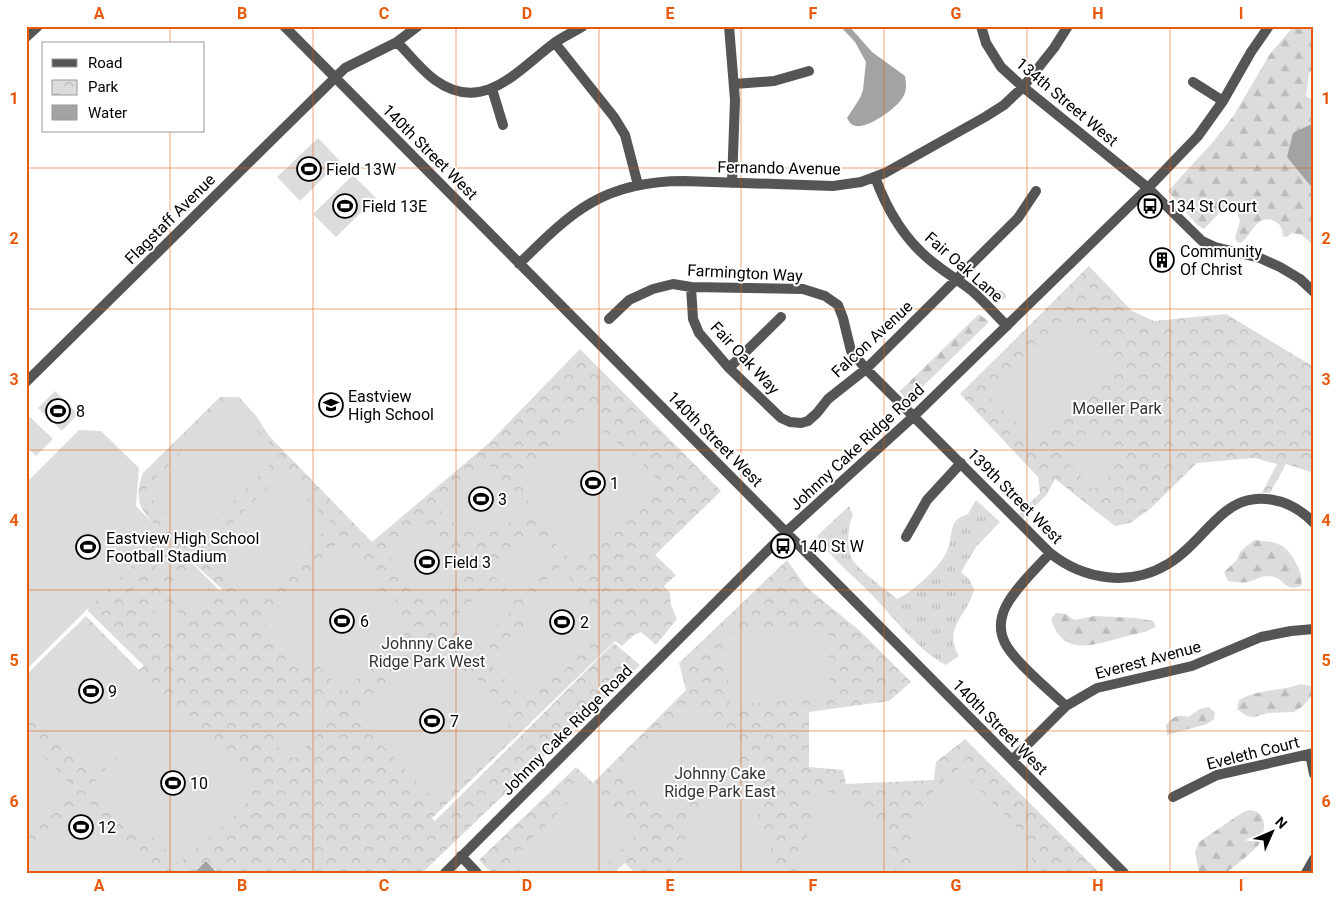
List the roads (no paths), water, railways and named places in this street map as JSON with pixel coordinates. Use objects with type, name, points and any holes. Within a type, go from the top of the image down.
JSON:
[{"type":"street","points":[[26,37],[38,26]]},
{"type":"street","name":"140th Street West","points":[[284,26],[1124,873]]},
{"type":"street","name":"Flagstaff Avenue","points":[[26,382],[349,65],[397,42],[418,26]]},
{"type":"street","points":[[397,42],[428,74],[447,87],[469,92],[492,89],[512,78],[555,42],[584,26]]},
{"type":"street","points":[[729,26],[734,84],[732,183]]},
{"type":"street","name":"134th Street West","points":[[981,26],[986,43],[1001,67],[1148,188],[1202,241],[1215,247],[1260,258],[1280,267],[1300,279],[1314,292]]},
{"type":"street","name":"Fernando Avenue","points":[[519,264],[555,228],[580,209],[613,192],[638,185],[672,181],[833,186],[861,182],[875,177],[895,168],[1004,105],[1023,87],[1054,48],[1068,26]]},
{"type":"street","name":"Johnny Cake Ridge Road","points":[[445,873],[786,532],[914,416],[1148,188],[1198,136],[1223,101],[1251,52],[1269,26]]},
{"type":"street","points":[[555,42],[614,117],[625,135],[632,155],[638,185]]},
{"type":"street","points":[[734,84],[774,81],[808,71]]},
{"type":"street","points":[[1193,82],[1223,101]]},
{"type":"street","points":[[492,89],[503,125]]},
{"type":"street","name":"Fair Oak Lane","points":[[875,177],[887,208],[904,234],[926,256],[973,292],[1007,326]]},
{"type":"street","name":"Falcon Avenue","points":[[808,421],[828,399],[866,369],[957,280],[1018,218],[1036,190]]},
{"type":"street","name":"Farmington Way","points":[[608,319],[629,300],[653,289],[672,284],[691,287],[803,289],[825,296],[838,305],[851,351],[866,369],[914,416]]},
{"type":"street","name":"Fair Oak Way","points":[[691,287],[693,319],[699,333],[729,368],[781,418],[790,422],[801,423],[808,421]]},
{"type":"street","points":[[729,368],[780,318]]},
{"type":"street","name":"139th Street West","points":[[914,416],[1050,554],[1077,570],[1097,577],[1130,577],[1148,573],[1168,564],[1181,554],[1224,512],[1242,503],[1261,498],[1277,499],[1301,510],[1314,523]]},
{"type":"street","points":[[906,537],[927,500],[961,463]]},
{"type":"street","points":[[1050,554],[1009,600],[1002,615],[1001,629],[1005,643],[1012,653],[1066,706]]},
{"type":"street","name":"Everest Avenue","points":[[1012,760],[1066,706],[1086,693],[1106,685],[1186,668],[1216,658],[1261,637],[1291,630],[1314,629]]},
{"type":"street","points":[[1312,754],[1314,774]]},
{"type":"street","name":"Eveleth Court","points":[[1172,797],[1217,775],[1312,754]]},
{"type":"street","points":[[461,856],[478,873]]},
{"type":"street","points":[[1306,873],[1314,858]]},
{"type":"water","points":[[840,26],[849,26],[872,52],[905,76],[906,90],[901,100],[883,116],[862,126],[853,125],[847,118],[863,90],[866,62],[855,42]]},
{"type":"water","points":[[1312,124],[1314,125],[1314,190],[1287,157],[1293,133]]},
{"type":"water","points":[[206,861],[217,873],[194,873]]},
{"type":"place","name":"Field 13W","points":[[309,169]]},
{"type":"place","name":"Field 13E","points":[[345,206]]},
{"type":"place","name":"134 St Court","points":[[1150,206]]},
{"type":"place","name":"Community Of Christ","points":[[1162,260]]},
{"type":"place","name":"Eastview High School","points":[[331,405]]},
{"type":"place","name":"8","points":[[58,411]]},
{"type":"place","name":"1","points":[[593,483]]},
{"type":"place","name":"3","points":[[481,499]]},
{"type":"place","name":"140 St W","points":[[783,546]]},
{"type":"place","name":"Eastview High School Football Stadium","points":[[88,547]]},
{"type":"place","name":"Field 3","points":[[427,562]]},
{"type":"place","name":"6","points":[[342,621]]},
{"type":"place","name":"2","points":[[562,622]]},
{"type":"place","name":"9","points":[[91,691]]},
{"type":"place","name":"7","points":[[432,721]]},
{"type":"place","name":"10","points":[[173,783]]},
{"type":"place","name":"12","points":[[81,827]]},
{"type":"park label","name":"Moeller Park","points":[[1117,408]]},
{"type":"park label","name":"Johnny Cake Ridge Park West","points":[[427,652]]},
{"type":"park label","name":"Johnny Cake Ridge Park East","points":[[720,782]]}]
